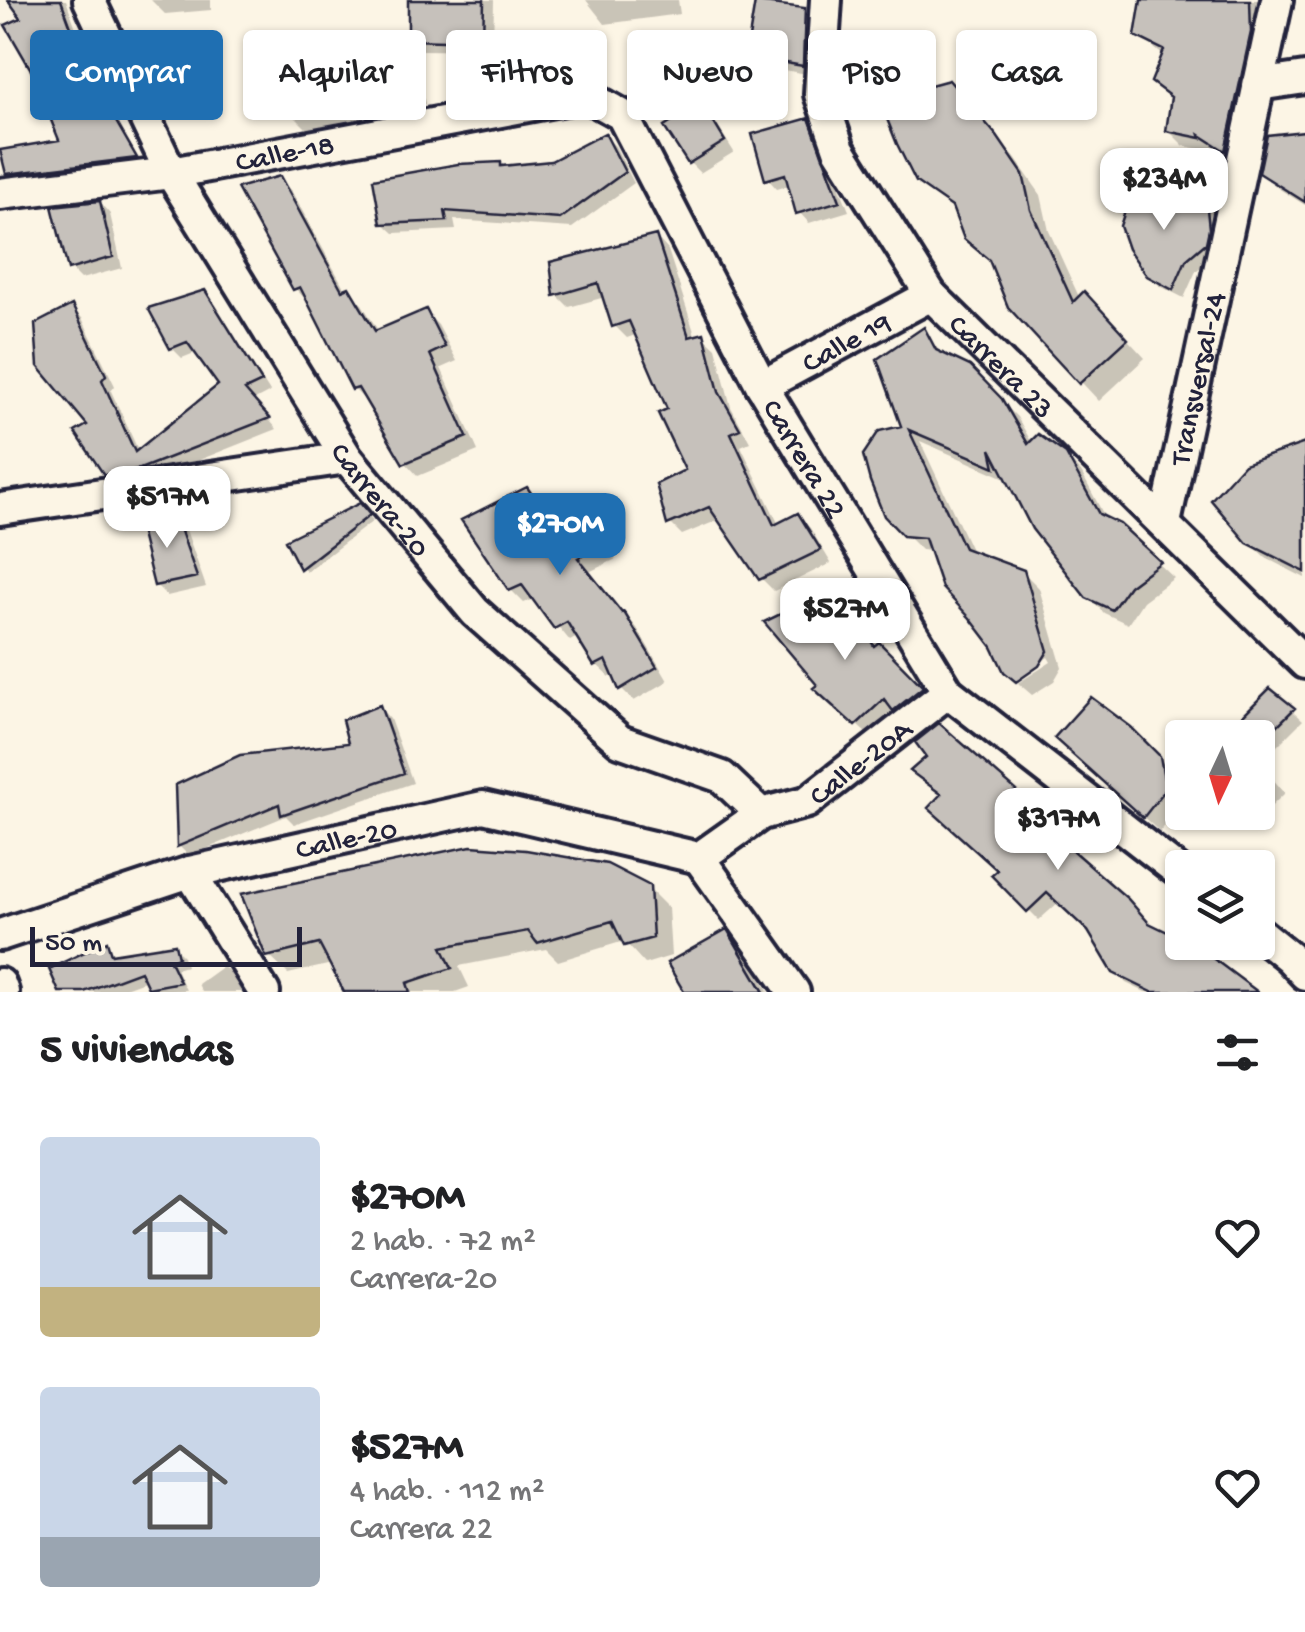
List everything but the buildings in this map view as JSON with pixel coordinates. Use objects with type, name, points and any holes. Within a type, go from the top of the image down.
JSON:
[{"type":"street","name":"Carrera-20","points":[[89,0],[171,174],[347,458],[474,612],[620,741],[722,777],[761,814]]},
{"type":"street","name":"Carrera 23","points":[[826,0],[820,94],[839,149],[930,295],[1305,663]]},
{"type":"street","name":"Transversal-24","points":[[1165,523],[1277,0]]},
{"type":"street","points":[[1258,85],[1305,78]]},
{"type":"street","name":"Calle-18","points":[[0,194],[171,174],[586,95],[622,115]]},
{"type":"street","name":"Carrera 22","points":[[622,115],[762,386],[948,692],[1165,861]]},
{"type":"street","name":"Calle 19","points":[[762,386],[930,295]]},
{"type":"street","points":[[0,508],[347,458]]},
{"type":"street","name":"Calle-20A","points":[[761,814],[807,802],[948,692]]},
{"type":"street","name":"Calle-20","points":[[0,934],[190,872],[482,808],[698,858]]},
{"type":"street","points":[[761,814],[698,858],[794,992]]},
{"type":"street","points":[[190,872],[264,992]]},
{"type":"street","points":[[1275,942],[1300,956]]},
{"type":"street","points":[[0,984],[3,992]]}]
